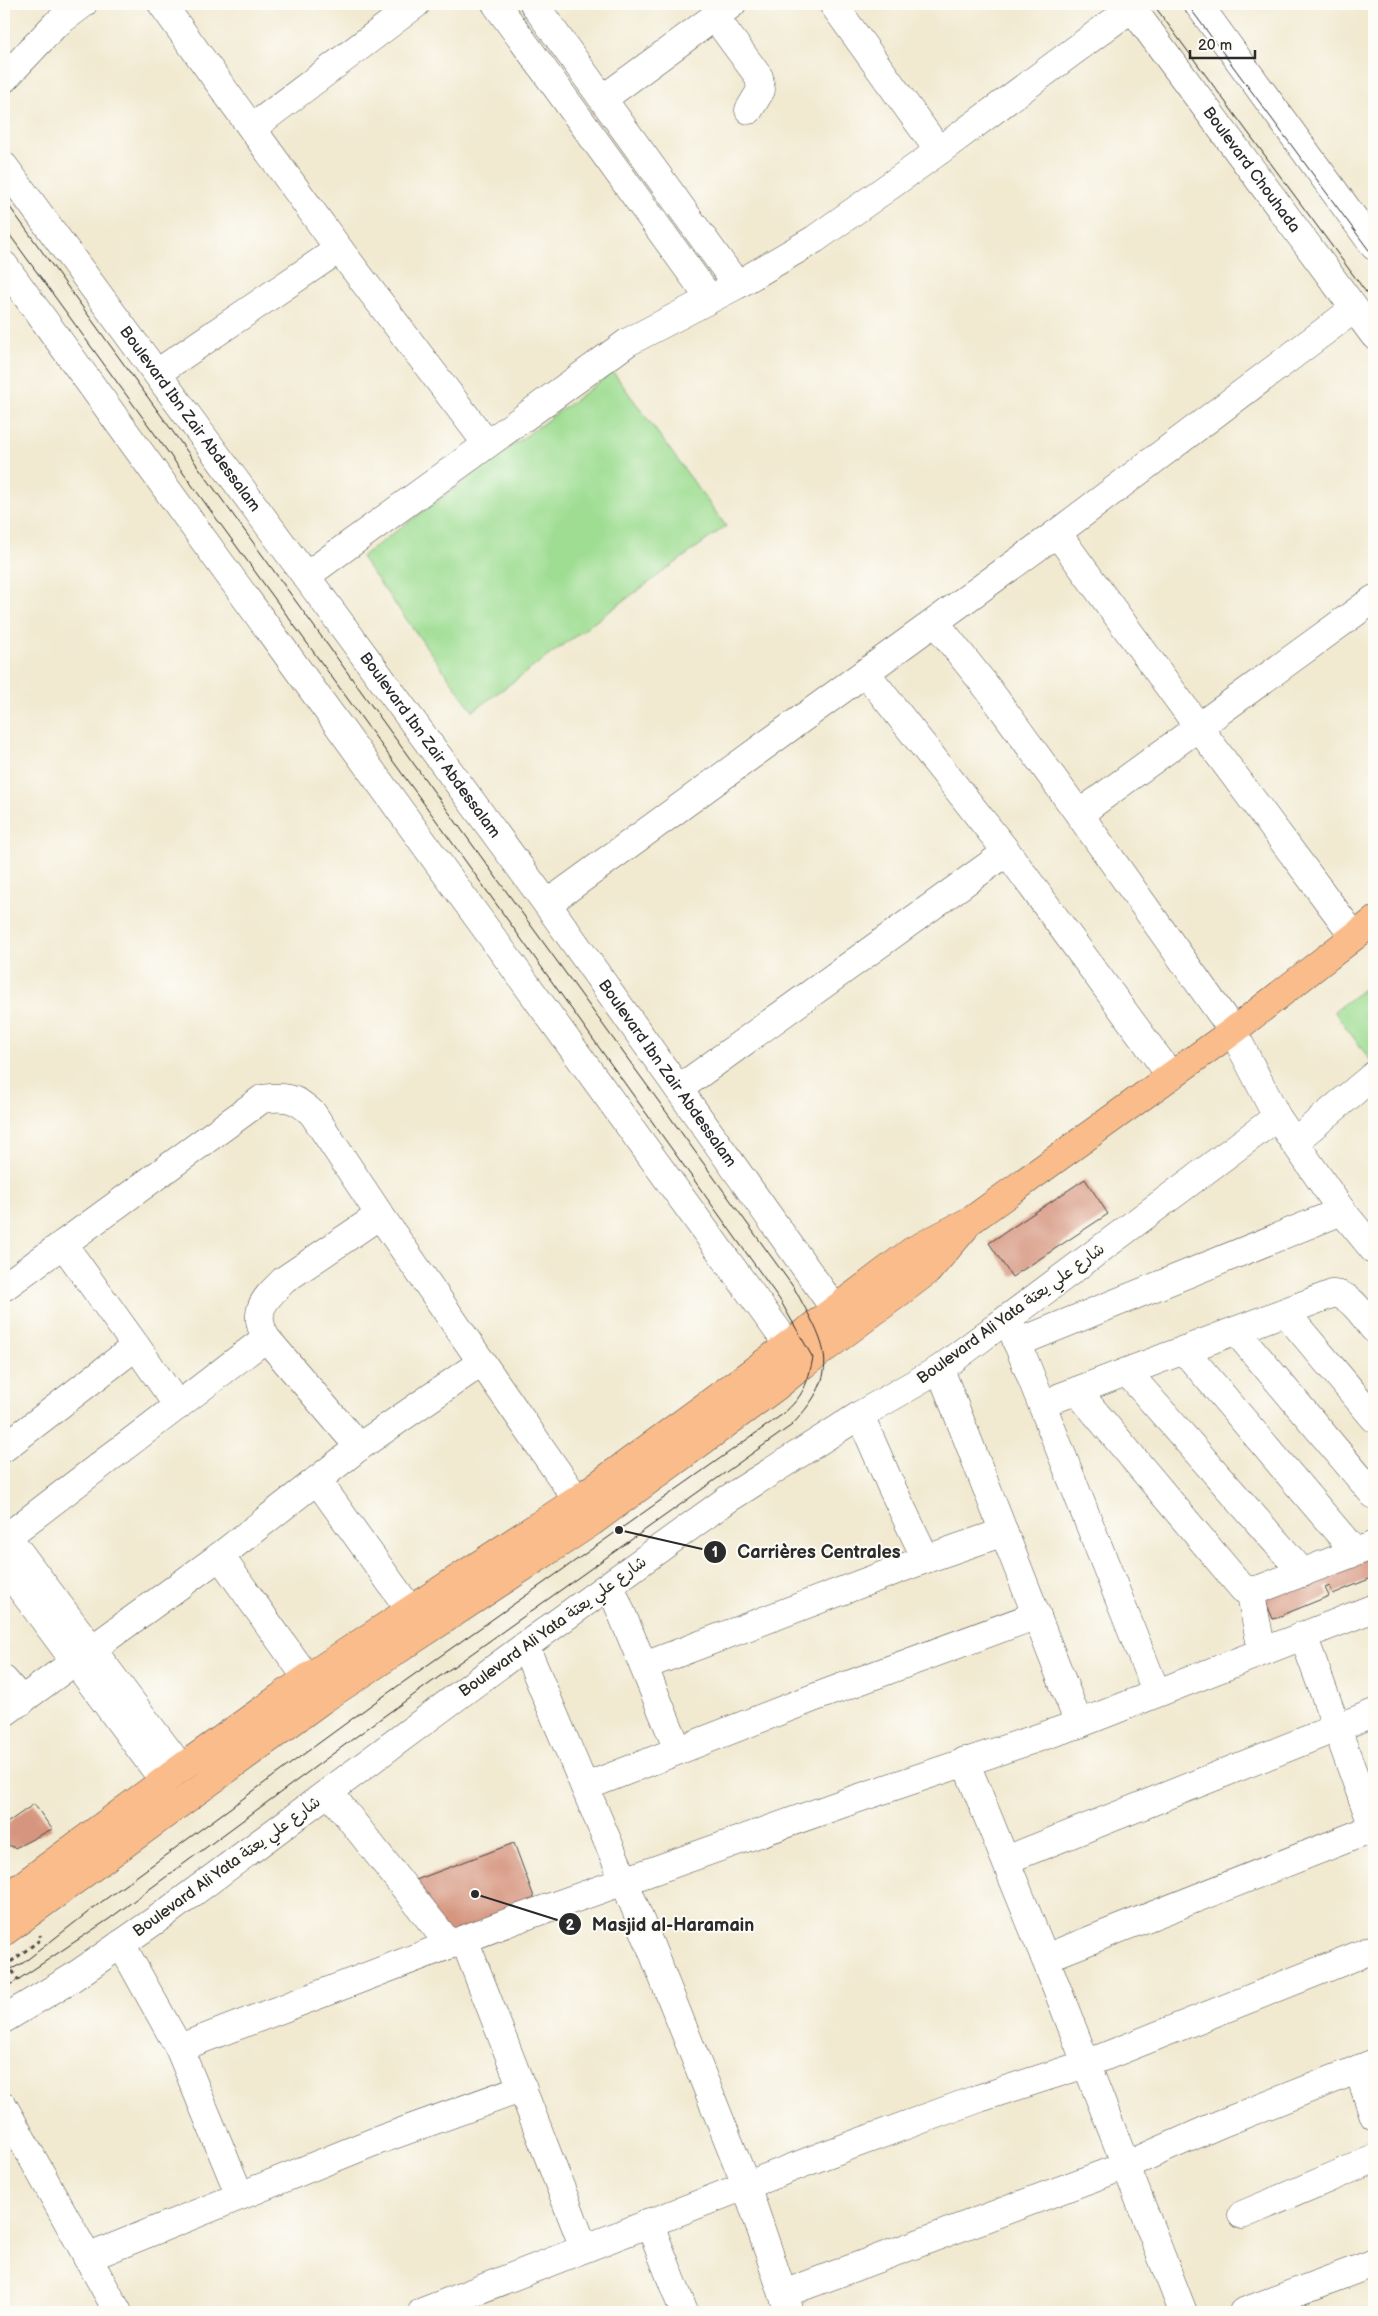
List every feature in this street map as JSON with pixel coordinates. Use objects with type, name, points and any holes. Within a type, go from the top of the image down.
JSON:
[{"type":"main road","points":[[4,1899],[172,1774],[307,1678],[796,1355],[842,1320],[912,1251],[973,1219],[1233,1031],[1364,929]]},
{"type":"main road","points":[[4,1932],[322,1700],[592,1522],[776,1387],[796,1355]]},
{"type":"street","points":[[4,79],[55,25],[83,4]]},
{"type":"street","points":[[162,4],[339,249],[487,444]]},
{"type":"street","points":[[252,128],[416,4]]},
{"type":"street","points":[[496,4],[710,299]]},
{"type":"street","points":[[534,4],[604,98],[737,286]]},
{"type":"street","points":[[833,4],[940,151]]},
{"type":"street","points":[[1198,4],[1374,246]]},
{"type":"street","points":[[306,576],[628,342],[737,286],[815,239],[940,151],[1132,5]]},
{"type":"street","name":"Boulevard Chouhada","points":[[1132,5],[1374,335]]},
{"type":"street","points":[[604,98],[724,10],[759,77],[762,90],[749,110]]},
{"type":"street","name":"Boulevard Ibn Zair Abdessalam","points":[[4,166],[547,904],[680,1088],[842,1320]]},
{"type":"street","points":[[157,373],[339,249]]},
{"type":"street","points":[[4,265],[796,1355]]},
{"type":"street","points":[[547,904],[866,673],[1354,309]]},
{"type":"street","points":[[1057,532],[1199,728],[1364,929]]},
{"type":"street","points":[[1079,814],[1374,599]]},
{"type":"street","points":[[935,622],[989,690],[1233,1031],[1277,1117],[1342,1211],[1374,1250]]},
{"type":"street","points":[[866,673],[1007,852],[1171,1076]]},
{"type":"street","points":[[680,1088],[1007,852]]},
{"type":"street","points":[[1294,1142],[1374,1075]]},
{"type":"street","points":[[4,1287],[262,1099],[282,1096],[302,1103],[313,1114],[380,1215],[577,1500]]},
{"type":"street","name":"Boulevard Ali Yata شارع علي يعتة","points":[[4,2019],[32,2003],[121,1944],[728,1499],[860,1415],[940,1369],[1013,1331],[1277,1117]]},
{"type":"street","points":[[1156,1692],[1013,1331],[1342,1211]]},
{"type":"street","points":[[359,1447],[266,1338],[260,1326],[259,1314],[272,1292],[284,1280],[380,1215]]},
{"type":"street","points":[[63,1244],[178,1406]]},
{"type":"street","points":[[1042,1404],[1338,1293],[1348,1298],[1374,1329]]},
{"type":"street","points":[[1285,1312],[1374,1418]]},
{"type":"street","points":[[1236,1330],[1374,1495]]},
{"type":"street","points":[[172,1774],[84,1655],[6,1538],[266,1338]]},
{"type":"street","points":[[7,1438],[136,1346]]},
{"type":"street","points":[[1077,1391],[1243,1589],[1257,1590],[1365,1549],[1184,1350]]},
{"type":"street","points":[[4,1680],[13,1707],[220,1556],[359,1447],[482,1362]]},
{"type":"street","points":[[940,1369],[1079,1724]]},
{"type":"street","points":[[1127,1372],[1303,1573]]},
{"type":"street","points":[[860,1415],[926,1559]]},
{"type":"street","points":[[317,1480],[410,1610]]},
{"type":"street","points":[[644,1666],[926,1559],[1004,1532]]},
{"type":"street","points":[[220,1556],[307,1678]]},
{"type":"street","points":[[4,1566],[84,1655]]},
{"type":"street","points":[[610,1585],[644,1666],[659,1708],[678,1750]]},
{"type":"street","points":[[1250,1590],[1262,1651]]},
{"type":"street","points":[[179,2048],[624,1880],[965,1761],[1079,1724],[1156,1692],[1374,1608]]},
{"type":"street","points":[[585,1787],[678,1750],[1037,1616]]},
{"type":"street","points":[[1045,1958],[1374,1829],[1303,1635]]},
{"type":"street","points":[[525,1646],[624,1880],[746,2185],[786,2303],[1127,2165],[1220,2124],[1366,2066],[1374,2116]]},
{"type":"street","points":[[1006,1860],[1374,1713]]},
{"type":"street","points":[[965,1761],[1127,2165],[1183,2312]]},
{"type":"street","points":[[328,1792],[457,1942],[523,2088],[584,2248]]},
{"type":"street","points":[[121,1944],[179,2048],[240,2196]]},
{"type":"street","points":[[422,2312],[746,2185],[980,2098],[1086,2064],[1374,1949]]},
{"type":"street","points":[[87,2258],[371,2143],[523,2088]]},
{"type":"street","points":[[4,2107],[118,2312]]},
{"type":"street","points":[[1242,2215],[1374,2159]]},
{"type":"street","points":[[649,2222],[684,2312]]},
{"type":"street","points":[[1243,2312],[1374,2263]]},
{"type":"path","points":[[31,1938],[39,1932],[40,1939],[6,1965],[32,2003]]},
{"type":"green space","points":[[613,372],[726,526],[473,711],[361,557]]},
{"type":"green space","points":[[1374,981],[1374,1059],[1371,1061],[1334,1011]]},
{"type":"building","points":[[4,4],[8,4],[5,45],[4,45]]},
{"type":"building","points":[[1085,1179],[1108,1214],[1012,1277],[989,1243]]},
{"type":"building","points":[[1374,1549],[1374,1577],[1333,1594],[1330,1586],[1325,1588],[1329,1596],[1273,1619],[1264,1597]]},
{"type":"building","points":[[34,1804],[52,1829],[15,1848],[4,1843],[4,1825]]},
{"type":"building","points":[[514,1843],[537,1905],[452,1937],[408,1883]]},
{"type":"tram line","points":[[1153,4],[1374,303]]},
{"type":"tram line","points":[[1187,4],[1374,257]]},
{"type":"tram line","points":[[4,199],[794,1288],[815,1327],[824,1358],[824,1373],[818,1389],[808,1406],[792,1425],[380,1719],[109,1919],[4,1989]]},
{"type":"tram line","points":[[4,227],[441,827],[780,1300],[813,1358],[804,1389],[796,1401],[783,1414],[371,1705],[96,1906],[23,1963],[4,1973]]},
{"type":"place","name":"Carrières Centrales","points":[[619,1530]]},
{"type":"place","name":"Masjid al-Haramain","points":[[475,1894]]}]
